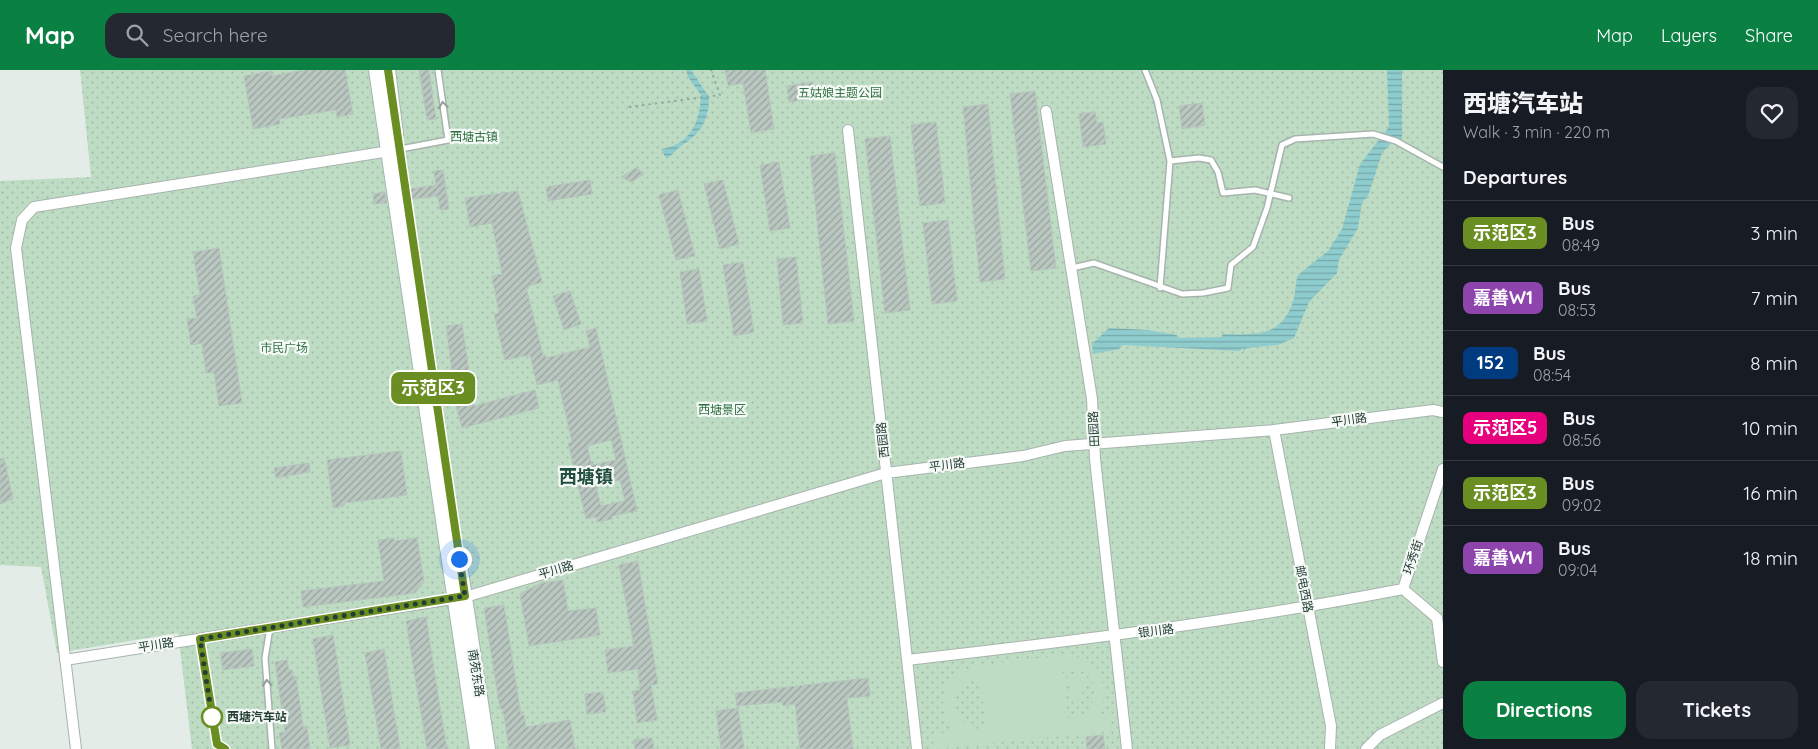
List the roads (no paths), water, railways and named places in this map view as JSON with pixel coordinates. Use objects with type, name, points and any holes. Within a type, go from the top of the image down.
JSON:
[{"type":"main road","points":[[376,70],[394,150]]},
{"type":"main road","points":[[388,70],[394,150],[460,598]]},
{"type":"main road","name":"南苑东路","points":[[460,598],[477,749]]},
{"type":"main road","name":"南苑东路","points":[[460,598],[488,749]]},
{"type":"street","name":"田园路","points":[[1046,111],[1092,399],[1114,636],[1127,749]]},
{"type":"street","name":"西园路","points":[[848,130],[917,749]]},
{"type":"street","points":[[76,749],[16,248],[22,220],[34,207],[394,150]]},
{"type":"street","name":"平川路","points":[[65,660],[460,598],[886,473],[1023,456],[1065,446],[1274,430],[1433,410],[1443,412]]},
{"type":"street","name":"邮电西路","points":[[1274,430],[1331,726],[1330,749]]},
{"type":"street","name":"环秀街","points":[[1443,469],[1403,589],[1437,618],[1443,662]]},
{"type":"street","name":"银川路","points":[[907,660],[1114,636],[1308,607],[1403,589]]},
{"type":"street","points":[[1366,749],[1380,735],[1443,703]]},
{"type":"lane","points":[[394,150],[448,140],[438,70]]},
{"type":"lane","points":[[1145,70],[1158,100],[1170,161],[1160,288]]},
{"type":"lane","points":[[1071,268],[1094,263],[1160,288],[1182,294],[1203,293],[1228,288],[1231,265],[1253,246],[1271,193],[1282,146],[1295,139],[1373,134],[1396,141],[1443,167]]},
{"type":"lane","points":[[1170,161],[1199,158],[1211,160],[1218,172],[1223,192],[1255,190],[1290,198]]},
{"type":"lane","points":[[270,628],[265,658],[272,749]]},
{"type":"lane","points":[[200,639],[217,744],[225,749]]},
{"type":"water","points":[[686,70],[691,70],[709,97],[709,105],[705,120],[699,131],[666,158],[661,149],[679,143],[692,131],[696,123],[701,95],[688,77]]},
{"type":"water","points":[[1387,70],[1402,70],[1402,139],[1395,139],[1382,153],[1368,196],[1362,202],[1358,228],[1339,260],[1337,273],[1309,302],[1294,338],[1278,345],[1246,348],[1244,352],[1243,348],[1239,351],[1123,345],[1119,349],[1093,354],[1092,344],[1109,328],[1147,330],[1177,335],[1177,338],[1222,337],[1222,332],[1223,334],[1258,333],[1276,327],[1289,311],[1294,298],[1298,275],[1328,251],[1342,229],[1360,164],[1389,127]]},
{"type":"place","name":"西塘汽车站","points":[[212,717]]},
{"type":"district","name":"西塘镇","points":[[586,477]]},
{"type":"park label","name":"五姑娘主题公园","points":[[840,93]]},
{"type":"park label","name":"西塘古镇","points":[[474,137]]},
{"type":"park label","name":"市民广场","points":[[284,348]]},
{"type":"park label","name":"西塘景区","points":[[722,410]]}]
